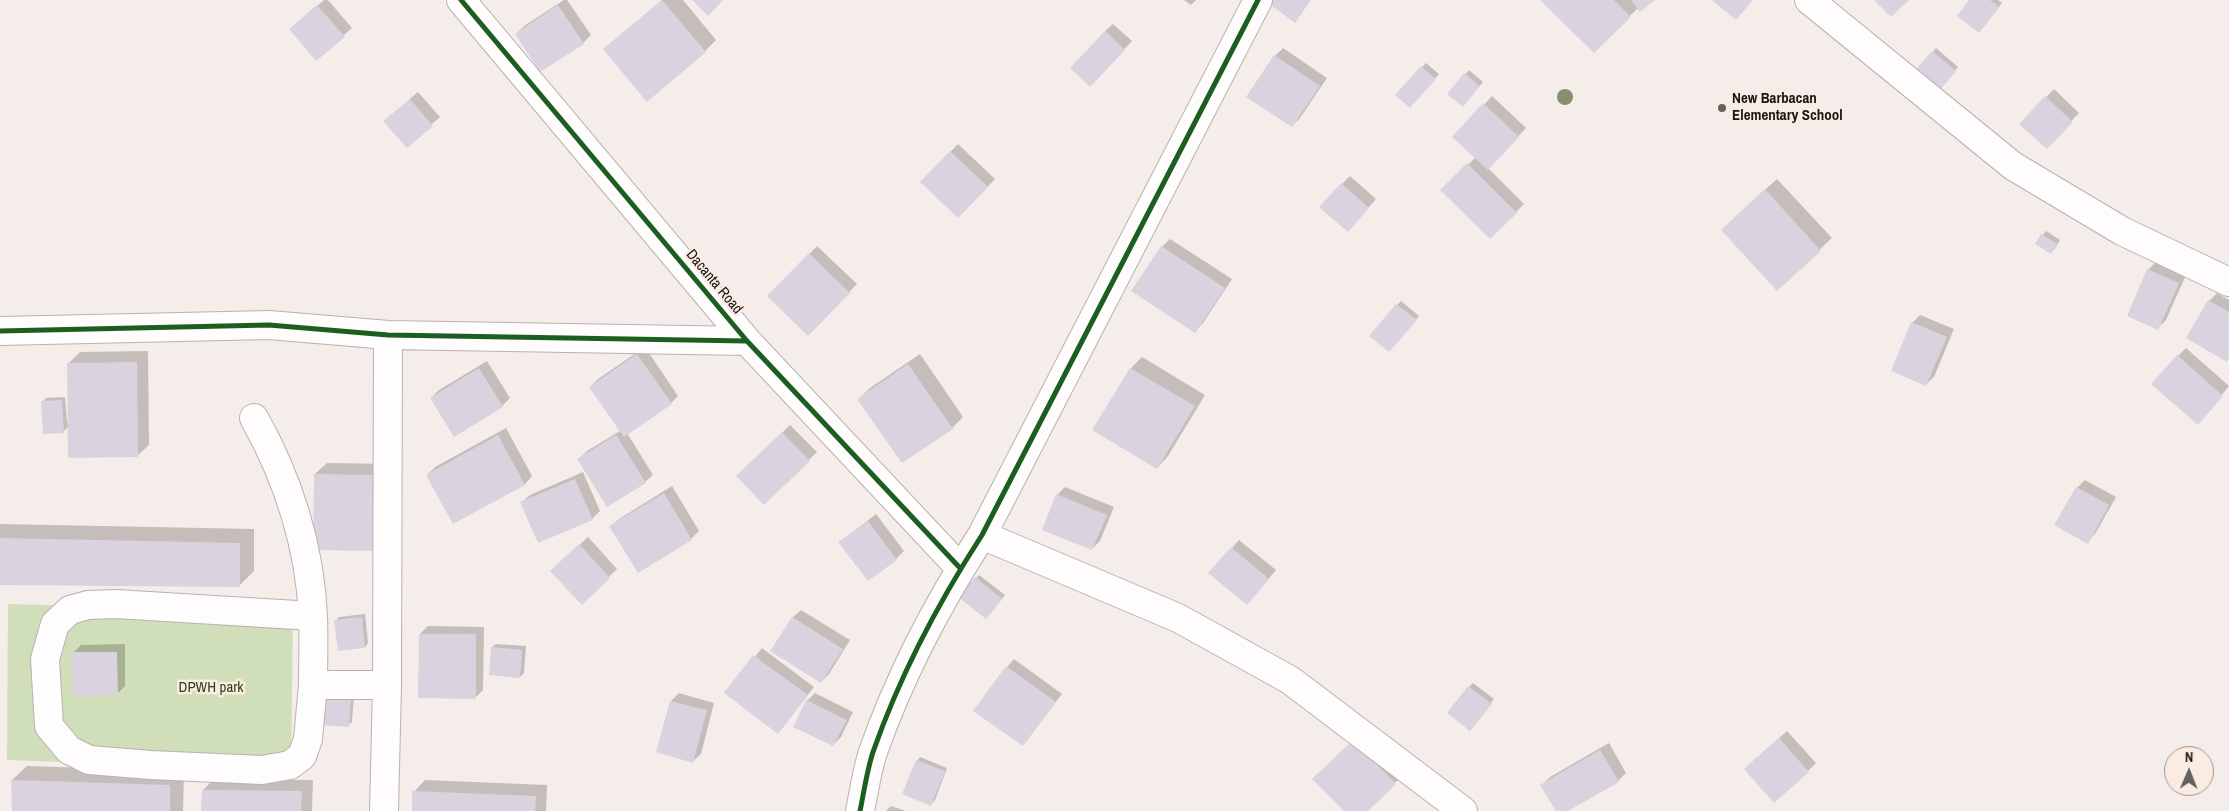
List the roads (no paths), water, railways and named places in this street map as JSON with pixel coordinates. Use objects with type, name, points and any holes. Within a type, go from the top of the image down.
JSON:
[{"type":"street","name":"Dacanta Road","points":[[462,0],[747,340],[960,568]]},
{"type":"street","points":[[860,811],[872,754],[909,661],[960,568],[982,535],[1258,0]]},
{"type":"street","points":[[1809,0],[2013,166],[2122,231],[2229,282]]},
{"type":"street","points":[[0,331],[269,325],[388,335],[747,340]]},
{"type":"street","points":[[384,811],[387,685],[388,335]]},
{"type":"street","points":[[254,418],[281,471],[299,530],[308,570],[313,616],[312,685],[308,739],[302,756],[290,765],[262,770],[89,760],[69,750],[49,726],[45,659],[55,624],[70,610],[88,605],[116,604],[313,616]]},
{"type":"street","points":[[982,535],[1178,618],[1290,680],[1463,811]]},
{"type":"street","points":[[312,685],[387,685]]},
{"type":"place","name":"New Barbacan Elementary School","points":[[1722,108]]},
{"type":"park label","name":"DPWH park","points":[[211,688]]}]
